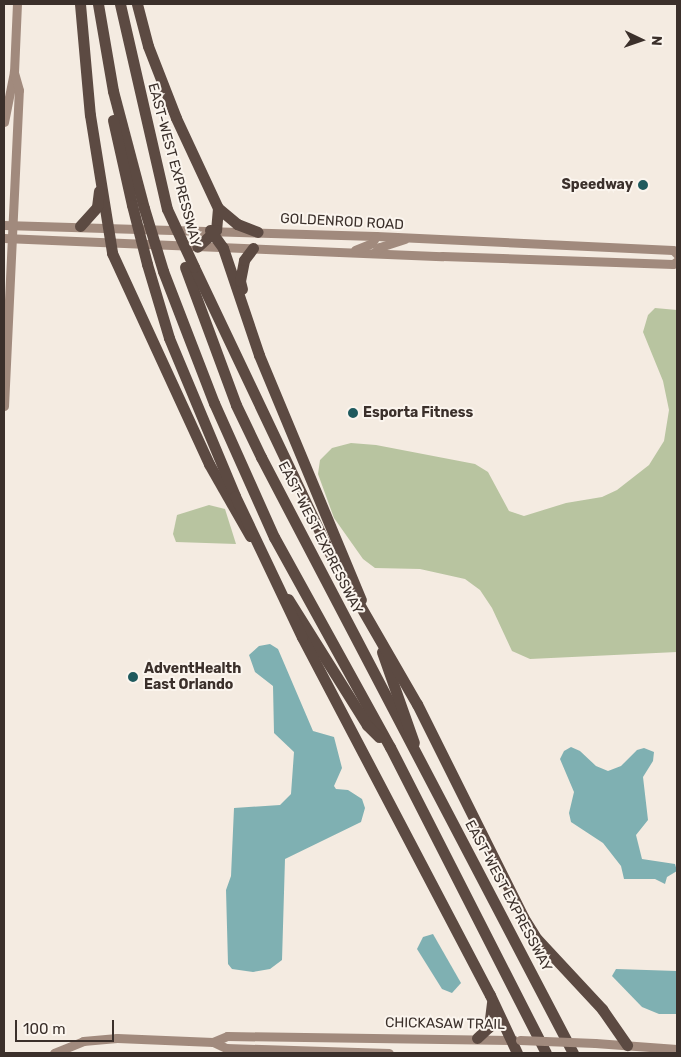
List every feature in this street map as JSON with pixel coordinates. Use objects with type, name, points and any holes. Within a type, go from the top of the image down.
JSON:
[{"type":"highway","points":[[80,4],[100,184],[111,245],[130,296],[222,488],[367,725],[390,747]]},
{"type":"highway","points":[[98,4],[113,91],[144,208],[163,270],[214,403],[274,537],[390,747],[546,1053]]},
{"type":"highway","name":"EAST-WEST EXPRESSWAY","points":[[120,4],[167,208],[190,267],[236,405],[420,764],[574,1053]]},
{"type":"highway","points":[[137,4],[148,46],[176,118],[218,208],[237,224],[258,232]]},
{"type":"highway","points":[[113,91],[112,112],[132,205],[169,338],[235,496],[302,637],[515,1040],[517,1053]]},
{"type":"highway","points":[[80,226],[97,207],[100,184]]},
{"type":"highway","points":[[197,247],[214,231],[218,208]]},
{"type":"highway","points":[[214,231],[223,248],[259,355],[264,363]]},
{"type":"highway","points":[[253,248],[244,260],[240,281],[264,363],[389,667],[408,718],[420,764]]},
{"type":"highway","points":[[190,267],[332,557],[417,704],[523,917],[537,939],[602,1009],[628,1050]]},
{"type":"highway","points":[[477,1038],[489,1027],[492,999]]},
{"type":"main road","points":[[4,122],[14,72],[17,4]]},
{"type":"main road","points":[[4,406],[8,225],[19,90],[14,72]]},
{"type":"main road","name":"GOLDENROD ROAD","points":[[8,225],[376,236],[405,239],[673,250],[677,254]]},
{"type":"main road","points":[[350,252],[369,245],[376,236]]},
{"type":"main road","name":"GOLDENROD ROAD","points":[[8,239],[111,245],[375,252],[672,264],[677,261]]},
{"type":"main road","points":[[375,252],[380,247],[405,239]]},
{"type":"main road","name":"CHICKASAW TRAIL","points":[[213,1042],[227,1036],[477,1038],[595,1043],[628,1050],[677,1049]]},
{"type":"main road","name":"CHICKASAW TRAIL","points":[[54,1053],[83,1041],[107,1038],[213,1042],[226,1048],[389,1053]]},
{"type":"green space","points":[[655,308],[677,310],[677,652],[530,659],[512,651],[492,608],[480,590],[465,579],[420,569],[375,568],[363,559],[334,518],[318,474],[320,460],[332,448],[351,443],[376,445],[475,464],[488,472],[509,511],[524,516],[566,503],[602,497],[617,490],[649,465],[664,441],[669,410],[663,381],[643,332],[648,315]]},
{"type":"green space","points":[[209,505],[225,509],[236,544],[176,542],[173,534],[177,515]]},
{"type":"water","points":[[270,644],[278,649],[313,731],[334,737],[342,768],[334,786],[336,789],[348,790],[362,799],[365,808],[361,822],[285,859],[282,960],[270,969],[253,972],[232,969],[228,964],[226,890],[231,876],[234,808],[280,805],[291,794],[294,752],[274,733],[273,686],[255,672],[249,655],[259,646]]},
{"type":"water","points":[[571,747],[580,751],[596,766],[608,771],[621,766],[637,750],[644,748],[654,752],[653,761],[643,777],[648,820],[636,835],[642,859],[675,864],[677,871],[667,877],[665,884],[655,879],[624,879],[621,866],[603,843],[571,822],[569,813],[574,792],[560,759],[564,751]]},
{"type":"water","points":[[433,934],[461,983],[452,993],[442,989],[417,949],[423,937]]},
{"type":"water","points":[[616,969],[677,971],[677,1014],[659,1014],[642,1007],[612,976]]},
{"type":"place","name":"Speedway","points":[[643,185]]},
{"type":"place","name":"Esporta Fitness","points":[[353,413]]},
{"type":"place","name":"AdventHealth East Orlando","points":[[133,677]]}]
